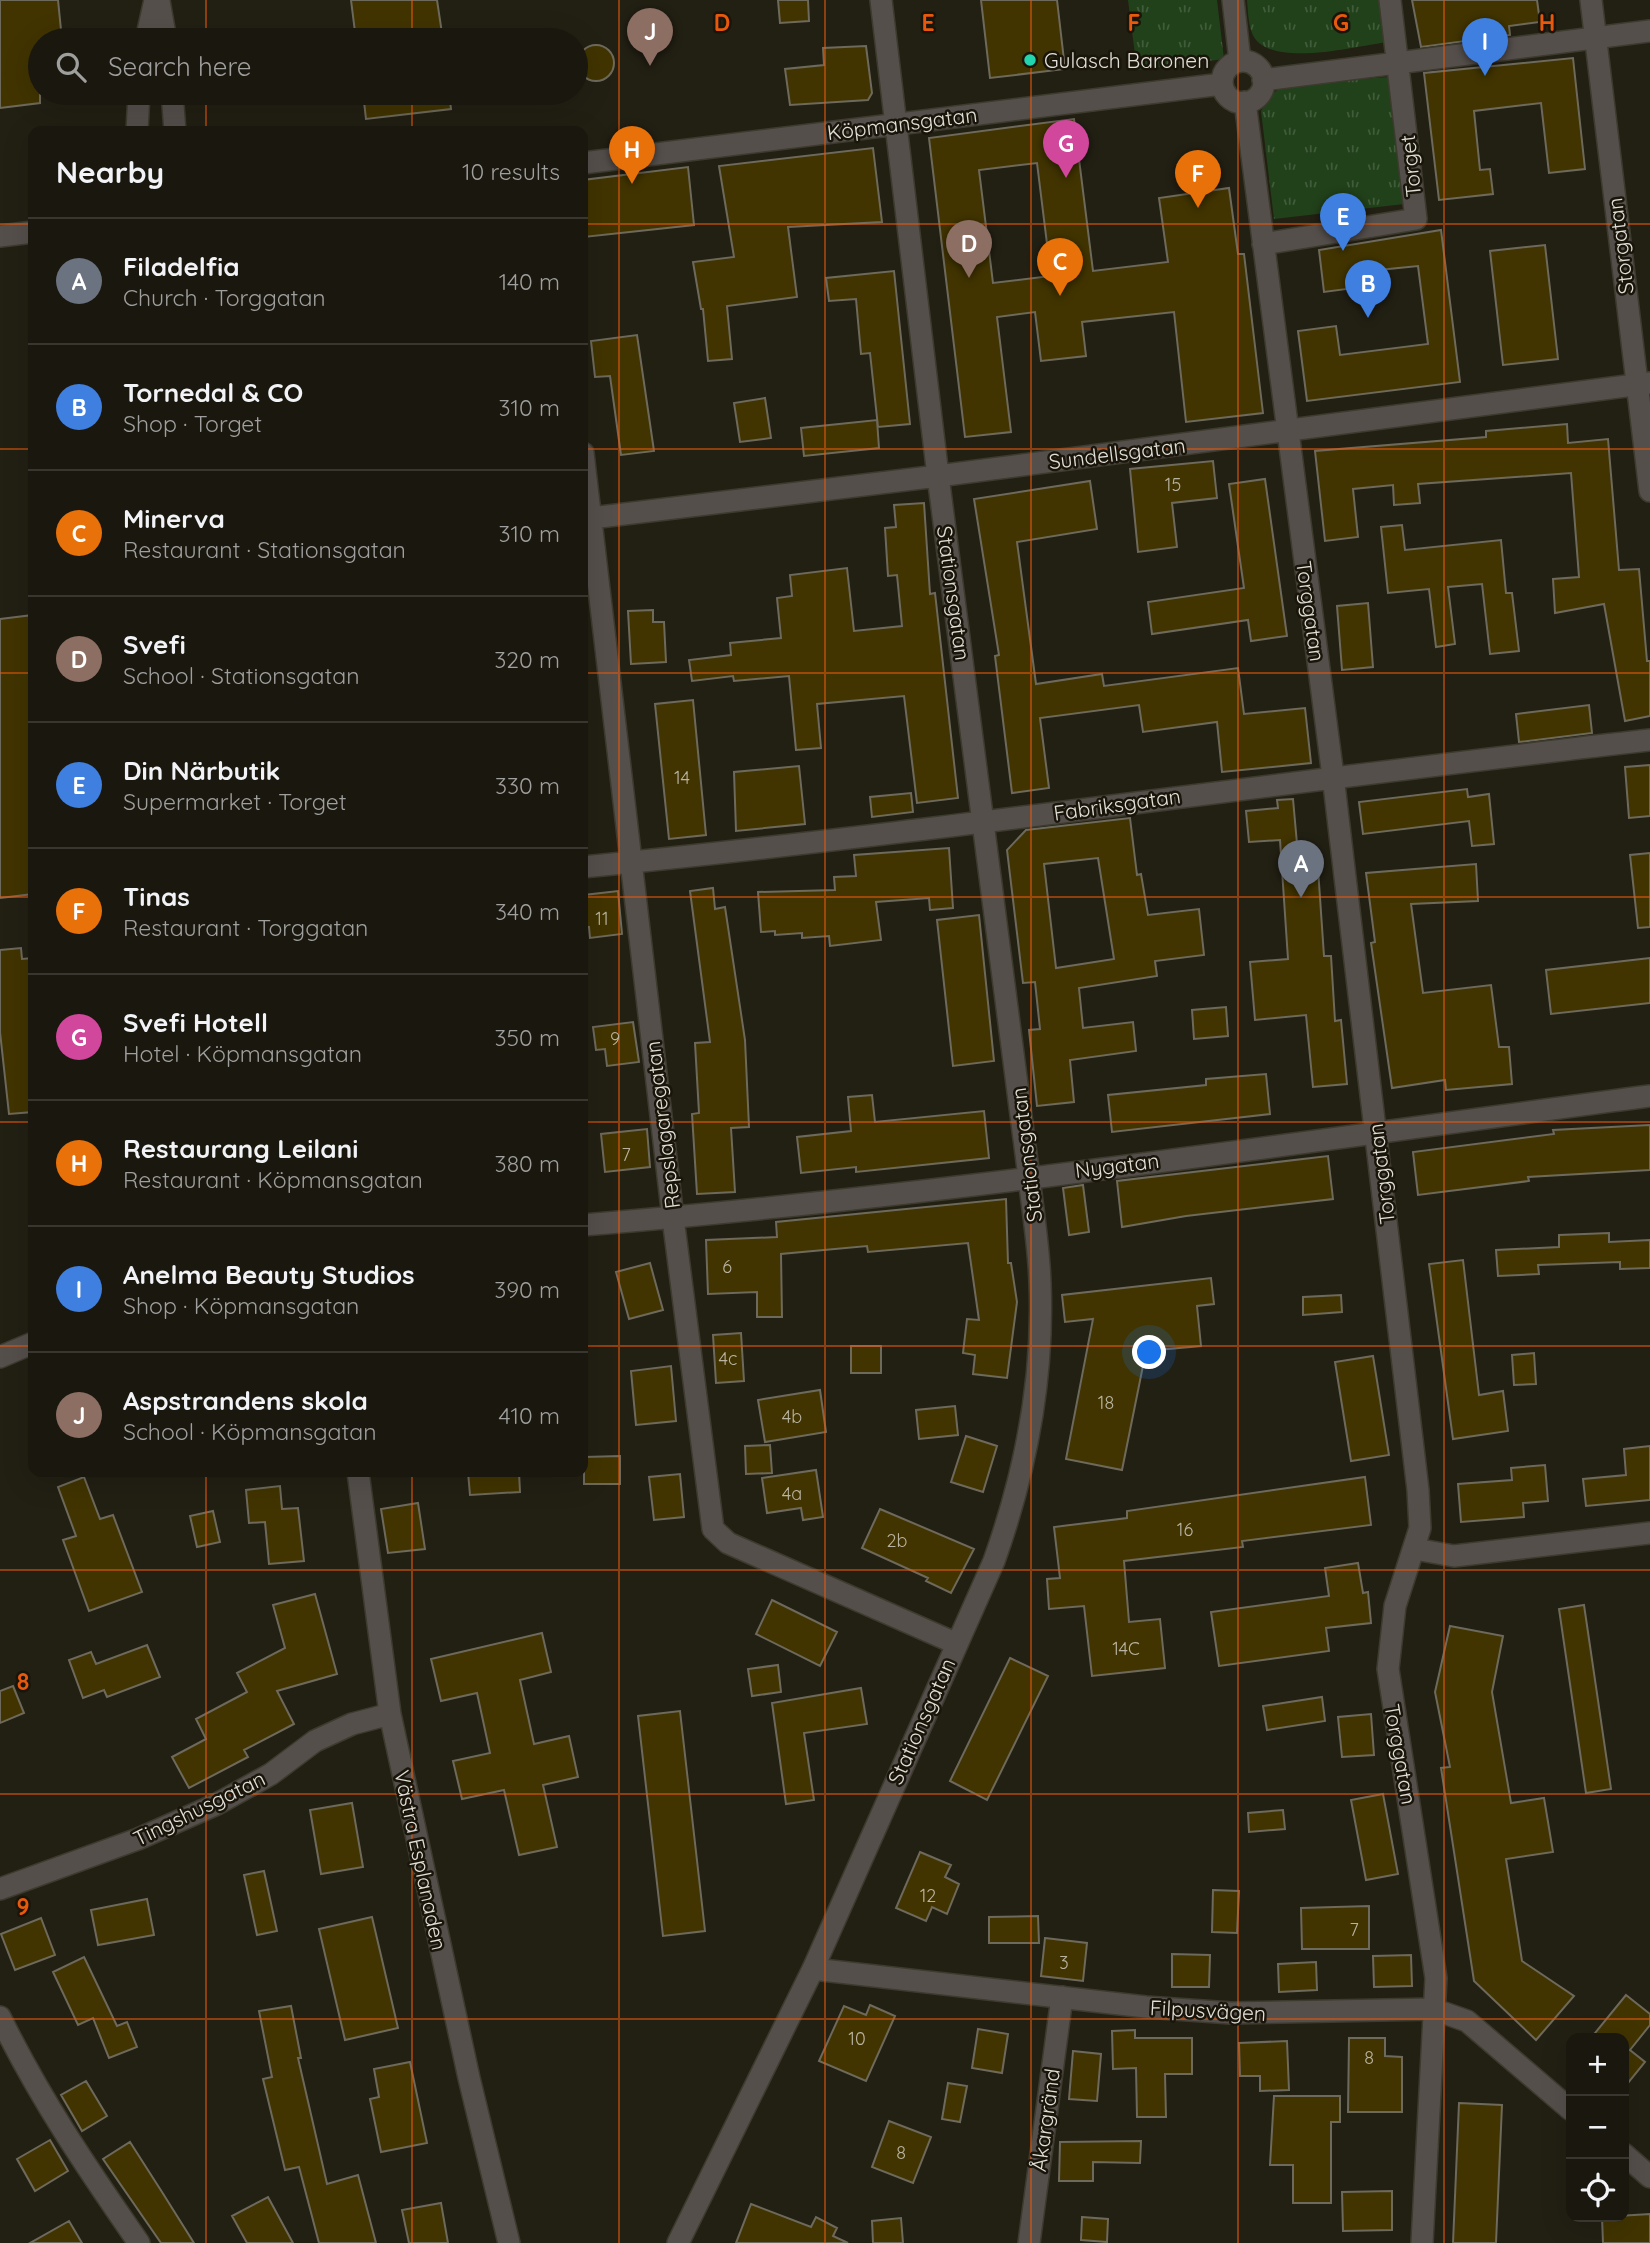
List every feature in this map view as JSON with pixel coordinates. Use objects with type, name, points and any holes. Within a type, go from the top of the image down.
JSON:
[{"type":"street","points":[[149,28],[157,0]]},
{"type":"street","points":[[157,0],[163,28]]},
{"type":"street","name":"Stationsgatan","points":[[678,2243],[813,1969],[955,1643],[994,1561],[1014,1504],[1034,1412],[1039,1372],[1040,1282],[1029,1177],[938,476],[881,0]]},
{"type":"street","points":[[1233,0],[1240,61]]},
{"type":"street","name":"Torget","points":[[1263,244],[1416,219],[1390,0]]},
{"type":"street","name":"Storgatan","points":[[1591,0],[1643,384],[1650,491]]},
{"type":"street","points":[[1263,80],[1650,31]]},
{"type":"street","points":[[1240,61],[1254,64],[1263,80],[1260,93],[1245,102],[1232,100],[1222,85],[1225,71],[1240,61]]},
{"type":"street","name":"Köpmansgatan","points":[[588,162],[1222,85]]},
{"type":"street","name":"Torggatan","points":[[1245,102],[1334,776],[1418,1490],[1420,1528],[1395,1606],[1388,1669],[1436,1978],[1422,2243]]},
{"type":"street","points":[[137,126],[138,105]]},
{"type":"street","points":[[173,105],[175,126]]},
{"type":"street","points":[[0,236],[28,233]]},
{"type":"street","name":"Sundellsgatan","points":[[588,519],[1643,384]]},
{"type":"street","name":"Repslagaregatan","points":[[588,535],[713,1529],[728,1543],[955,1643]]},
{"type":"street","name":"Fabriksgatan","points":[[588,866],[984,822],[1334,776],[1650,740]]},
{"type":"street","name":"Nygatan","points":[[588,1225],[673,1218],[1029,1177],[1650,1096]]},
{"type":"street","points":[[0,1357],[28,1345]]},
{"type":"street","name":"Västra Esplanaden","points":[[359,1477],[390,1714],[460,2039],[509,2243]]},
{"type":"street","points":[[1415,1549],[1454,1556],[1471,1555],[1650,1533]]},
{"type":"street","name":"Tingshusgatan","points":[[0,1889],[138,1839],[217,1804],[271,1774],[315,1741],[352,1724],[390,1714]]},
{"type":"street","name":"Filpusvägen","points":[[813,1969],[1231,2013],[1433,2009],[1467,2021],[1566,2106]]},
{"type":"street","name":"Åkargränd","points":[[1029,2243],[1062,1997]]},
{"type":"street","points":[[0,2017],[31,2081],[62,2133],[139,2243]]},
{"type":"street","points":[[1629,2158],[1650,2176]]},
{"type":"green space","points":[[1128,0],[1217,0],[1224,59],[1137,70]]},
{"type":"green space","points":[[1247,0],[1381,0],[1387,42],[1314,53],[1275,51],[1261,44],[1252,33]]},
{"type":"green space","points":[[1389,77],[1404,204],[1274,219],[1261,111],[1272,94],[1286,84]]},
{"type":"building","points":[[0,0],[58,0],[61,28],[28,28],[28,104],[0,108]]},
{"type":"building","points":[[351,0],[437,0],[441,28],[354,28]]},
{"type":"building","points":[[778,0],[808,0],[809,21],[780,23]]},
{"type":"building","points":[[981,0],[1057,0],[1065,69],[990,78]]},
{"type":"building","points":[[1412,0],[1537,0],[1540,22],[1509,26],[1510,35],[1421,47]]},
{"type":"building","points":[[603,46],[613,56],[613,70],[609,76],[603,80],[588,79],[588,47]]},
{"type":"building","points":[[866,46],[872,93],[868,100],[790,105],[785,69],[824,65],[823,48]]},
{"type":"building","points":[[1573,58],[1585,169],[1549,173],[1541,103],[1474,111],[1480,170],[1490,169],[1493,194],[1439,200],[1424,73]]},
{"type":"building","points":[[364,105],[450,105],[451,109],[366,119]]},
{"type":"building","points":[[1074,119],[1093,271],[1168,262],[1159,198],[1229,188],[1238,254],[1244,254],[1263,413],[1186,422],[1174,312],[1082,322],[1086,356],[1041,361],[1035,312],[997,317],[1011,432],[965,437],[929,138]],"holes":[[[1037,163],[1051,276],[993,283],[979,170]]]},
{"type":"building","points":[[873,148],[882,222],[788,227],[797,297],[727,306],[732,359],[708,361],[703,309],[693,262],[734,257],[719,166]]},
{"type":"building","points":[[688,167],[694,225],[588,237],[588,179]]},
{"type":"building","points":[[1441,230],[1460,382],[1307,401],[1298,331],[1336,326],[1340,355],[1428,344],[1418,266],[1379,270],[1380,277],[1346,281],[1347,289],[1324,292],[1319,250]]},
{"type":"building","points":[[1545,245],[1558,359],[1503,365],[1490,251]]},
{"type":"building","points":[[894,271],[910,424],[878,427],[870,353],[861,354],[856,299],[829,301],[826,278]]},
{"type":"building","points":[[637,335],[654,451],[621,455],[610,376],[595,377],[591,341]]},
{"type":"building","points":[[765,398],[771,438],[740,442],[734,403]]},
{"type":"building","points":[[877,420],[879,448],[804,456],[801,428]]},
{"type":"building","points":[[1567,424],[1568,443],[1608,439],[1619,570],[1639,569],[1647,661],[1650,661],[1650,716],[1625,721],[1604,604],[1555,613],[1553,579],[1579,577],[1571,473],[1418,484],[1420,503],[1394,505],[1393,485],[1353,489],[1358,537],[1325,541],[1315,451],[1486,437],[1486,431]]},
{"type":"building","points":[[1213,461],[1217,498],[1172,503],[1177,547],[1138,552],[1130,469]]},
{"type":"building","points":[[1265,479],[1287,636],[1251,641],[1248,620],[1152,634],[1148,602],[1244,588],[1229,484]]},
{"type":"building","points":[[1090,481],[1097,529],[1017,542],[1036,684],[1102,674],[1104,686],[1238,668],[1244,714],[1305,708],[1311,763],[1222,772],[1217,722],[1143,732],[1139,705],[1040,718],[1049,788],[1012,793],[995,656],[999,655],[974,499]]},
{"type":"building","points":[[924,503],[930,594],[935,593],[958,798],[917,803],[904,696],[817,704],[821,748],[796,750],[789,676],[734,681],[733,676],[692,681],[689,660],[731,655],[730,643],[781,638],[777,598],[792,596],[790,575],[847,568],[854,631],[902,626],[897,575],[888,576],[885,528],[896,527],[894,505]]},
{"type":"building","points":[[1402,525],[1405,550],[1501,540],[1506,593],[1512,593],[1519,651],[1490,654],[1482,584],[1448,587],[1455,644],[1436,647],[1429,589],[1388,593],[1381,527]]},
{"type":"building","points":[[1368,603],[1373,667],[1342,670],[1337,606]]},
{"type":"building","points":[[653,610],[653,622],[664,622],[666,662],[631,664],[628,611]]},
{"type":"building","points":[[28,616],[28,895],[0,898],[0,619]]},
{"type":"building","points":[[693,700],[706,835],[669,839],[655,704]]},
{"type":"building","points":[[1589,705],[1592,733],[1519,742],[1516,714]]},
{"type":"building","points":[[1650,765],[1650,816],[1629,818],[1625,767]]},
{"type":"building","points":[[799,766],[805,824],[736,831],[734,772]]},
{"type":"building","points":[[1467,789],[1468,797],[1489,794],[1494,844],[1472,846],[1469,821],[1363,834],[1359,802]]},
{"type":"building","points":[[911,793],[913,812],[872,817],[870,797]]},
{"type":"building","points":[[1293,799],[1298,855],[1317,854],[1324,956],[1331,956],[1335,1021],[1341,1020],[1347,1084],[1313,1087],[1306,1015],[1255,1020],[1250,962],[1288,959],[1280,840],[1249,842],[1246,811],[1278,808],[1277,800]]},
{"type":"building","points":[[1130,818],[1137,875],[1141,874],[1148,915],[1199,909],[1204,955],[1155,961],[1157,976],[1079,988],[1083,1028],[1133,1022],[1136,1051],[1070,1060],[1074,1102],[1037,1106],[1029,1030],[1040,1029],[1035,982],[1023,983],[1007,850],[1026,830]],"holes":[[[1098,858],[1114,959],[1056,968],[1044,864]]]},
{"type":"building","points":[[949,848],[953,908],[930,910],[929,898],[876,902],[881,940],[830,946],[829,936],[802,938],[802,933],[775,935],[775,931],[761,932],[758,892],[835,890],[834,877],[856,876],[854,855]]},
{"type":"building","points":[[1650,853],[1650,927],[1638,928],[1630,855]]},
{"type":"building","points":[[1476,864],[1478,901],[1411,904],[1423,993],[1491,985],[1499,1047],[1509,1047],[1512,1084],[1446,1090],[1445,1080],[1392,1088],[1371,943],[1375,942],[1366,873]]},
{"type":"building","points":[[713,888],[715,909],[725,907],[745,1040],[749,1127],[731,1128],[735,1192],[697,1194],[692,1114],[699,1113],[695,1043],[710,1042],[690,891]]},
{"type":"building","points":[[618,891],[622,934],[590,938],[588,895]]},
{"type":"building","points":[[979,915],[994,1061],[953,1066],[937,920]]},
{"type":"building","points":[[21,948],[22,959],[28,958],[28,1112],[9,1114],[0,1032],[0,950]]},
{"type":"building","points":[[1650,958],[1650,1003],[1551,1014],[1546,970]]},
{"type":"building","points":[[1226,1007],[1228,1036],[1194,1039],[1192,1010]]},
{"type":"building","points":[[633,1022],[639,1062],[607,1066],[605,1049],[596,1050],[593,1027]]},
{"type":"building","points":[[1266,1074],[1270,1114],[1112,1132],[1108,1095],[1206,1085],[1206,1079]]},
{"type":"building","points":[[872,1095],[875,1122],[984,1111],[989,1158],[856,1172],[856,1167],[801,1173],[797,1137],[851,1131],[848,1097]]},
{"type":"building","points":[[1650,1125],[1650,1170],[1528,1177],[1529,1181],[1418,1195],[1413,1152],[1554,1134],[1553,1130]]},
{"type":"building","points":[[647,1129],[650,1167],[605,1172],[601,1134]]},
{"type":"building","points":[[1328,1156],[1333,1199],[1186,1216],[1122,1227],[1117,1181]]},
{"type":"building","points":[[1083,1185],[1089,1232],[1069,1235],[1063,1188]]},
{"type":"building","points":[[1006,1199],[1008,1263],[1011,1263],[1017,1302],[1007,1378],[973,1374],[975,1355],[963,1353],[967,1319],[979,1320],[968,1243],[868,1252],[867,1246],[781,1254],[782,1317],[757,1317],[757,1292],[708,1294],[706,1240],[777,1237],[776,1222]]},
{"type":"building","points":[[1609,1233],[1609,1242],[1650,1240],[1650,1268],[1620,1269],[1620,1262],[1538,1265],[1539,1274],[1498,1276],[1496,1250],[1559,1247],[1559,1235]]},
{"type":"building","points":[[1463,1260],[1479,1395],[1503,1391],[1508,1431],[1453,1439],[1429,1264]]},
{"type":"building","points":[[650,1263],[663,1310],[629,1319],[616,1272]]},
{"type":"building","points":[[1211,1278],[1214,1304],[1197,1306],[1201,1346],[1146,1351],[1122,1470],[1066,1459],[1093,1319],[1065,1322],[1062,1295]]},
{"type":"building","points":[[1341,1295],[1342,1312],[1303,1315],[1303,1297]]},
{"type":"building","points":[[741,1333],[744,1381],[716,1383],[713,1335]]},
{"type":"building","points":[[851,1346],[881,1346],[881,1373],[851,1373]]},
{"type":"building","points":[[1534,1353],[1536,1384],[1514,1385],[1512,1355]]},
{"type":"building","points":[[1373,1356],[1389,1455],[1351,1461],[1335,1362]]},
{"type":"building","points":[[671,1366],[676,1421],[636,1425],[631,1371]]},
{"type":"building","points":[[820,1390],[826,1432],[765,1442],[758,1400]]},
{"type":"building","points":[[955,1406],[958,1435],[919,1439],[916,1410]]},
{"type":"building","points":[[966,1436],[997,1446],[983,1492],[951,1482]]},
{"type":"building","points":[[770,1445],[772,1473],[746,1474],[745,1446]]},
{"type":"building","points":[[1650,1446],[1650,1500],[1586,1506],[1583,1479],[1626,1475],[1624,1449]]},
{"type":"building","points":[[620,1456],[620,1484],[584,1484],[584,1477],[588,1477],[588,1457]]},
{"type":"building","points":[[1545,1465],[1548,1501],[1523,1503],[1524,1517],[1461,1522],[1458,1484],[1512,1480],[1511,1468]]},
{"type":"building","points":[[816,1470],[823,1517],[803,1520],[801,1508],[767,1513],[762,1478]]},
{"type":"building","points":[[680,1474],[684,1517],[654,1520],[649,1477]]},
{"type":"building","points":[[84,1477],[100,1519],[113,1515],[142,1592],[89,1611],[63,1540],[76,1536],[58,1487]]},
{"type":"building","points":[[468,1477],[519,1477],[520,1492],[470,1495]]},
{"type":"building","points":[[1365,1477],[1371,1525],[1242,1541],[1243,1547],[1124,1561],[1129,1622],[1160,1619],[1165,1668],[1092,1676],[1084,1606],[1049,1609],[1047,1579],[1060,1578],[1054,1527],[1127,1518],[1127,1511]]},
{"type":"building","points":[[280,1486],[282,1509],[298,1508],[304,1561],[269,1564],[265,1522],[249,1523],[246,1490]]},
{"type":"building","points":[[418,1503],[425,1549],[388,1553],[381,1509]]},
{"type":"building","points":[[880,1509],[974,1549],[951,1593],[926,1581],[928,1578],[862,1548]]},
{"type":"building","points":[[213,1511],[220,1542],[197,1547],[190,1516]]},
{"type":"building","points":[[1358,1563],[1363,1593],[1368,1592],[1371,1623],[1326,1628],[1329,1651],[1219,1666],[1211,1612],[1329,1596],[1325,1568]]},
{"type":"building","points":[[315,1594],[337,1674],[277,1691],[294,1724],[244,1750],[248,1757],[189,1788],[172,1757],[206,1739],[196,1719],[247,1692],[237,1673],[285,1648],[273,1605]]},
{"type":"building","points":[[772,1600],[837,1632],[820,1666],[756,1634]]},
{"type":"building","points":[[1584,1605],[1611,1789],[1586,1793],[1559,1609]]},
{"type":"building","points":[[1450,1626],[1503,1636],[1492,1692],[1511,1803],[1544,1798],[1553,1852],[1506,1859],[1522,1961],[1574,1996],[1536,2040],[1474,1981],[1441,1768],[1450,1767],[1435,1692]]},
{"type":"building","points":[[542,1633],[551,1672],[520,1680],[534,1744],[569,1736],[578,1777],[543,1785],[557,1847],[519,1855],[504,1790],[462,1799],[453,1761],[490,1753],[477,1693],[441,1701],[431,1659]]},
{"type":"building","points":[[147,1645],[160,1677],[107,1697],[104,1690],[83,1698],[69,1660],[91,1652],[96,1664]]},
{"type":"building","points":[[1010,1658],[1048,1676],[987,1800],[950,1781]]},
{"type":"building","points":[[778,1665],[781,1692],[752,1696],[748,1669]]},
{"type":"building","points":[[13,1686],[24,1713],[0,1723],[0,1691]]},
{"type":"building","points":[[861,1688],[867,1724],[804,1733],[814,1800],[786,1804],[772,1703]]},
{"type":"building","points":[[1322,1697],[1325,1721],[1267,1730],[1263,1706]]},
{"type":"building","points":[[680,1711],[705,1931],[663,1936],[638,1716]]},
{"type":"building","points":[[1371,1714],[1374,1755],[1342,1757],[1338,1717]]},
{"type":"building","points":[[1383,1794],[1398,1874],[1366,1880],[1351,1800]]},
{"type":"building","points":[[352,1803],[363,1867],[321,1874],[310,1810]]},
{"type":"building","points":[[1283,1810],[1285,1829],[1249,1832],[1248,1813]]},
{"type":"building","points":[[920,1852],[951,1865],[945,1877],[959,1884],[947,1914],[932,1907],[926,1921],[896,1908]]},
{"type":"building","points":[[264,1871],[277,1931],[257,1935],[244,1875]]},
{"type":"building","points":[[1213,1890],[1239,1891],[1237,1933],[1212,1932]]},
{"type":"building","points":[[147,1899],[154,1935],[98,1945],[91,1910]]},
{"type":"building","points":[[1369,1906],[1369,1949],[1302,1949],[1301,1908]]},
{"type":"building","points":[[1038,1916],[1039,1943],[989,1943],[989,1917]]},
{"type":"building","points":[[372,1917],[398,2028],[345,2040],[319,1929]]},
{"type":"building","points":[[41,1918],[55,1955],[15,1970],[1,1934]]},
{"type":"building","points":[[1045,1938],[1087,1943],[1083,1981],[1041,1976]]},
{"type":"building","points":[[1172,1954],[1210,1955],[1209,1987],[1172,1987]]},
{"type":"building","points":[[1411,1955],[1412,1986],[1374,1987],[1373,1956]]},
{"type":"building","points":[[84,1957],[117,2026],[127,2022],[137,2047],[109,2058],[93,2018],[78,2025],[53,1972]]},
{"type":"building","points":[[1316,1962],[1317,1990],[1279,1992],[1278,1964]]},
{"type":"building","points":[[1626,1995],[1650,2014],[1650,2025],[1630,2050],[1645,2062],[1629,2082],[1629,2033],[1595,2033]]},
{"type":"building","points":[[870,2005],[895,2016],[866,2081],[819,2061],[844,2006],[866,2015]]},
{"type":"building","points":[[291,2006],[301,2058],[298,2058],[327,2184],[358,2175],[376,2243],[319,2243],[299,2167],[285,2170],[263,2079],[272,2077],[259,2011]]},
{"type":"building","points":[[978,2029],[1008,2034],[1002,2073],[972,2068]]},
{"type":"building","points":[[1135,2030],[1135,2038],[1192,2038],[1192,2074],[1165,2074],[1166,2117],[1137,2117],[1136,2068],[1113,2069],[1112,2031]]},
{"type":"building","points":[[1349,2038],[1385,2038],[1385,2056],[1402,2057],[1402,2112],[1348,2112]]},
{"type":"building","points":[[1287,2041],[1289,2090],[1260,2091],[1260,2076],[1240,2076],[1239,2043]]},
{"type":"building","points":[[1073,2051],[1101,2054],[1097,2101],[1069,2099]]},
{"type":"building","points":[[410,2062],[427,2143],[381,2152],[370,2099],[379,2097],[374,2069]]},
{"type":"building","points":[[86,2081],[107,2116],[82,2131],[61,2095]]},
{"type":"building","points":[[948,2083],[967,2086],[960,2122],[942,2119]]},
{"type":"building","points":[[1274,2096],[1340,2096],[1340,2122],[1331,2122],[1331,2203],[1293,2203],[1293,2165],[1270,2165]]},
{"type":"building","points":[[1459,2103],[1502,2105],[1496,2243],[1453,2243]]},
{"type":"building","points":[[889,2121],[931,2137],[913,2183],[872,2167]]},
{"type":"building","points":[[50,2140],[68,2171],[35,2191],[17,2159]]},
{"type":"building","points":[[1141,2141],[1140,2163],[1093,2162],[1093,2181],[1059,2181],[1060,2142]]},
{"type":"building","points":[[130,2142],[194,2243],[161,2243],[103,2159]]},
{"type":"building","points":[[1392,2191],[1392,2230],[1343,2231],[1342,2192]]},
{"type":"building","points":[[268,2197],[293,2243],[247,2243],[232,2216]]},
{"type":"building","points":[[441,2203],[448,2243],[409,2243],[402,2210]]},
{"type":"building","points":[[751,2204],[811,2227],[816,2217],[837,2228],[833,2236],[848,2243],[736,2243]]},
{"type":"building","points":[[1650,2214],[1650,2243],[1603,2243],[1602,2222],[1629,2222],[1629,2215]]},
{"type":"building","points":[[1082,2217],[1108,2219],[1107,2242],[1081,2240]]},
{"type":"building","points":[[901,2218],[903,2243],[873,2243],[872,2221]]},
{"type":"building","points":[[69,2221],[82,2243],[30,2243]]},
{"type":"place","name":"Gulasch Baronen","points":[[1030,60]]},
{"type":"place","name":"Aspstrandens skola","points":[[650,66]]},
{"type":"place","name":"Anelma Beauty Studios","points":[[1485,76]]},
{"type":"place","name":"Svefi Hotell","points":[[1066,178]]},
{"type":"place","name":"Restaurang Leilani","points":[[632,184]]},
{"type":"place","name":"Tinas","points":[[1198,208]]},
{"type":"place","name":"Din Närbutik","points":[[1343,251]]},
{"type":"place","name":"Svefi","points":[[969,278]]},
{"type":"place","name":"Minerva","points":[[1060,296]]},
{"type":"place","name":"Tornedal & CO","points":[[1368,318]]},
{"type":"place","name":"Filadelfia","points":[[1301,898]]}]
